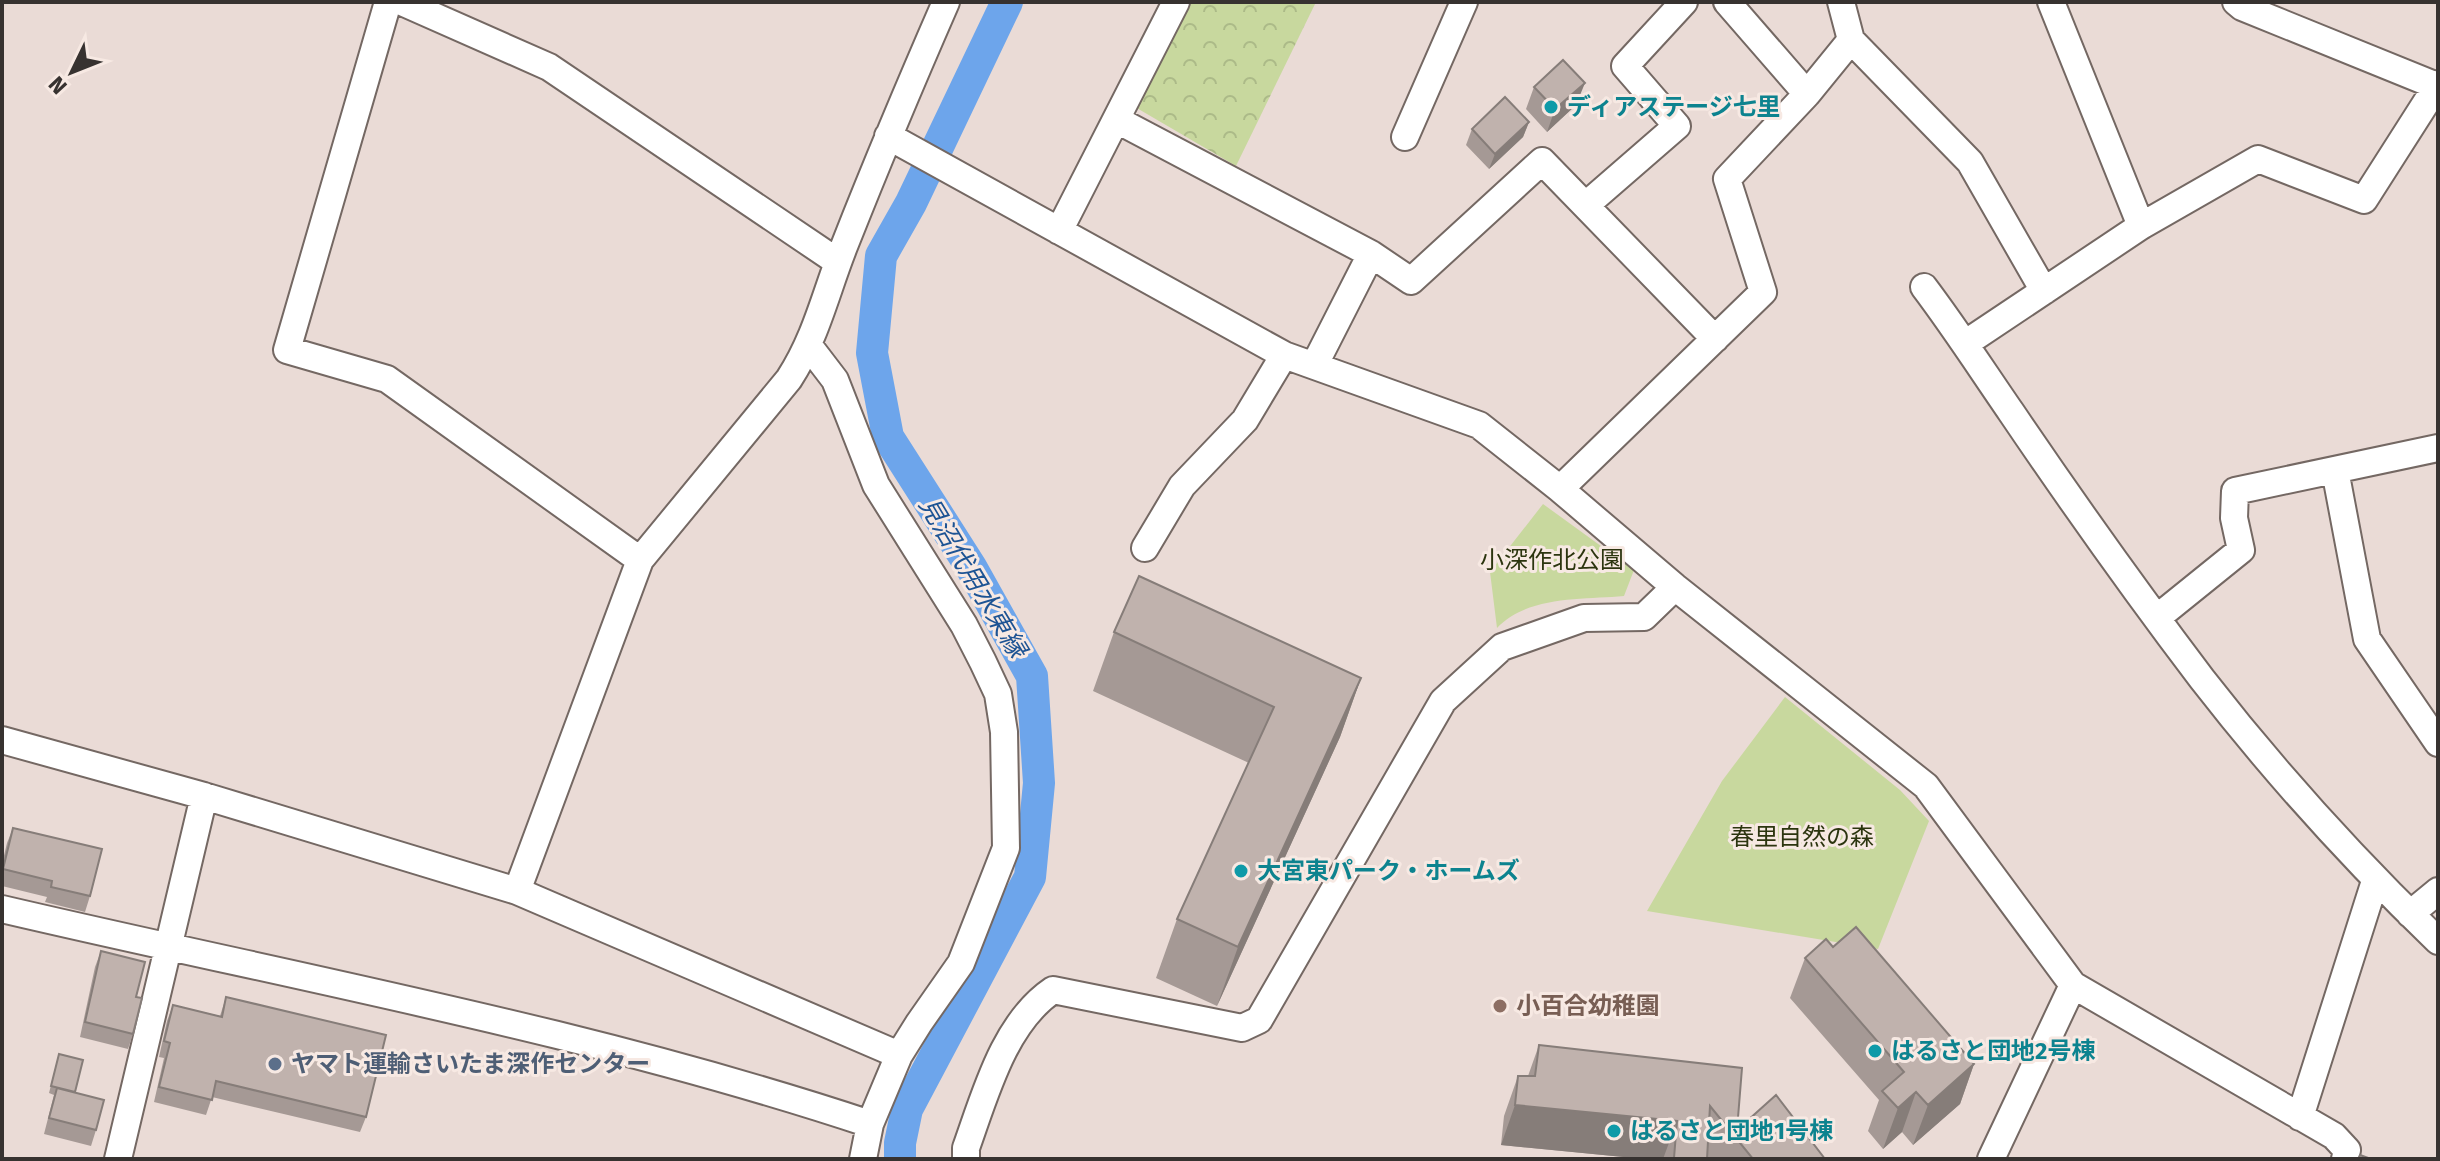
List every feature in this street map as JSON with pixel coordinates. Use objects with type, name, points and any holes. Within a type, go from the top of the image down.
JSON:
[{"type":"street","points":[[388,2],[287,350],[387,379],[640,560]]},
{"type":"street","points":[[402,2],[549,67],[829,256],[839,259]]},
{"type":"street","points":[[517,891],[640,560],[789,379],[809,346],[839,259],[897,141],[946,2]]},
{"type":"street","points":[[1059,231],[1176,2]]},
{"type":"street","points":[[1405,137],[1464,2]]},
{"type":"street","points":[[1586,205],[1677,126],[1625,66],[1684,2]]},
{"type":"street","points":[[1727,2],[1807,94]]},
{"type":"street","points":[[1841,2],[1851,40],[1970,162],[2044,291]]},
{"type":"street","points":[[2051,2],[2141,226]]},
{"type":"street","points":[[1966,343],[2141,226],[2258,159],[2364,200],[2438,85],[2236,2]]},
{"type":"street","points":[[1560,489],[1763,292],[1727,179],[1807,94],[1851,40]]},
{"type":"street","points":[[1117,120],[1371,254],[1411,281],[1542,161],[1715,339]]},
{"type":"street","points":[[897,141],[1284,355],[1479,425],[1675,587],[1926,786],[2073,985],[2334,1136],[2347,1150],[2345,1159]]},
{"type":"street","points":[[1315,364],[1371,254]]},
{"type":"street","points":[[1924,287],[2201,678],[2293,792],[2375,881],[2438,941]]},
{"type":"street","points":[[809,346],[835,380],[876,485],[983,662],[998,694],[1004,732],[1006,848],[961,963],[899,1055],[870,1124],[863,1159]]},
{"type":"street","points":[[1145,548],[1182,486],[1245,420],[1284,355]]},
{"type":"street","points":[[2158,617],[2241,550],[2234,518],[2235,491],[2438,448]]},
{"type":"street","points":[[2335,470],[2367,639],[2438,743]]},
{"type":"street","points":[[966,1159],[966,1148],[999,1057],[1036,1001],[1053,990],[1242,1028],[1259,1020],[1443,701],[1502,647],[1584,618],[1644,617],[1675,587]]},
{"type":"street","points":[[2,740],[204,796],[517,891],[899,1055]]},
{"type":"street","points":[[118,1159],[204,796]]},
{"type":"street","points":[[2300,1117],[2375,881]]},
{"type":"street","points":[[2410,914],[2438,891]]},
{"type":"street","points":[[2,909],[512,1023],[811,1104],[870,1124]]},
{"type":"street","points":[[1991,1159],[2073,985]]},
{"type":"green space","points":[[1189,2],[1316,2],[1236,166],[1135,107]]},
{"type":"green space","name":"小深作北公園","points":[[1543,504],[1634,570],[1624,596],[1540,604],[1510,617],[1497,628],[1490,572]]},
{"type":"green space","name":"春里自然の森","points":[[1785,697],[1900,790],[1929,821],[1878,949],[1647,911],[1722,781]]},
{"type":"building","points":[[1563,60],[1585,83],[1555,109],[1534,87]]},
{"type":"building","points":[[1505,97],[1529,122],[1495,154],[1472,129]]},
{"type":"building","points":[[1139,576],[1361,678],[1238,947],[1177,919],[1274,707],[1114,632]]},
{"type":"building","points":[[13,828],[102,849],[90,896],[51,887],[52,881],[3,869]]},
{"type":"building","points":[[1856,927],[1974,1064],[1928,1105],[1916,1092],[1898,1108],[1882,1091],[1904,1072],[1805,958],[1826,939],[1833,947]]},
{"type":"building","points":[[101,951],[145,962],[136,997],[142,998],[133,1034],[85,1022]]},
{"type":"building","points":[[226,997],[386,1035],[366,1117],[216,1081],[212,1100],[159,1087],[170,1043],[164,1041],[173,1005],[222,1017]]},
{"type":"building","points":[[1539,1045],[1742,1068],[1737,1130],[1776,1095],[1825,1159],[1753,1159],[1710,1106],[1707,1159],[1679,1159],[1674,1158],[1677,1121],[1515,1105],[1518,1076],[1535,1076]]},
{"type":"building","points":[[59,1054],[83,1060],[75,1092],[51,1086]]},
{"type":"building","points":[[57,1088],[104,1100],[96,1130],[49,1118]]},
{"type":"waterway","name":"見沼代用水東縁","points":[[900,1159],[907,1109],[1030,877],[1039,783],[1032,676],[971,567],[888,437],[872,353],[881,256],[911,203],[1007,2]]},
{"type":"place","name":"ディアステージ七里","points":[[1551,107]]},
{"type":"place","name":"大宮東パーク・ホームズ","points":[[1241,871]]},
{"type":"place","name":"小百合幼稚園","points":[[1500,1006]]},
{"type":"place","name":"はるさと団地2号棟","points":[[1875,1051]]},
{"type":"place","name":"ヤマト運輸さいたま深作センター","points":[[275,1064]]},
{"type":"place","name":"はるさと団地1号棟","points":[[1614,1131]]}]
